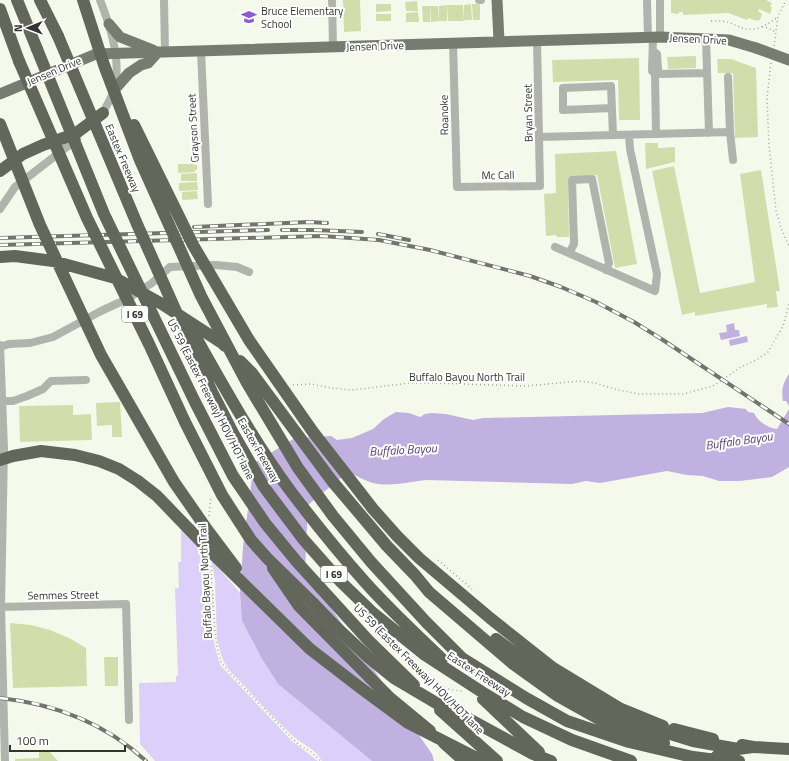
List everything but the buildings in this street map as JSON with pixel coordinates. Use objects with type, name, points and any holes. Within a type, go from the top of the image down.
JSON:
[{"type":"highway","name":"US 59 (Eastex Freeway) HOV/HOT lane","points":[[17,0],[104,214],[233,476],[265,523],[368,640],[435,706],[497,761]]},
{"type":"highway","name":"Eastex Freeway","points":[[40,0],[58,36],[156,269],[212,392],[233,433],[264,487],[303,539],[341,582],[373,613],[425,655],[523,717],[572,740],[631,761]]},
{"type":"highway","points":[[83,0],[104,65],[143,167],[201,296],[247,383],[298,468],[333,516],[371,562],[426,622],[462,658],[540,706],[567,721],[629,742],[693,757],[724,761]]},
{"type":"highway","name":"I 69","points":[[0,9],[19,61],[87,218],[149,344],[184,422],[222,495],[252,540],[267,558],[363,652],[394,678],[443,708],[469,719],[533,754],[551,761]]},
{"type":"highway","points":[[104,65],[192,245],[249,340],[313,432],[368,503],[396,536],[419,558],[484,613],[553,668],[619,708],[662,726],[753,748]]},
{"type":"highway","points":[[0,171],[23,154],[43,145],[75,134],[103,113]]},
{"type":"highway","points":[[0,124],[40,225],[101,355],[174,482],[206,528],[269,608]]},
{"type":"highway","points":[[0,257],[15,256],[53,261],[115,278],[162,304],[222,343],[252,373],[332,482],[387,546],[416,575],[512,652],[558,685],[622,719],[693,741],[738,749],[789,749]]},
{"type":"highway","points":[[156,269],[244,420],[291,491],[328,540],[399,618],[548,761]]},
{"type":"highway","points":[[0,460],[41,451],[75,454],[119,469],[138,480],[157,496],[212,553],[310,649],[408,723],[482,761]]},
{"type":"highway","points":[[267,558],[299,606],[360,669],[390,698],[464,761]]},
{"type":"highway","points":[[416,575],[429,592],[512,663],[558,696],[606,724],[656,741],[739,761]]},
{"type":"main road","points":[[497,0],[499,41]]},
{"type":"main road","points":[[109,24],[120,37],[162,52]]},
{"type":"main road","name":"Jensen Drive","points":[[0,94],[89,56],[115,52],[201,51],[654,37],[729,40],[789,60]]},
{"type":"main road","points":[[114,90],[129,73],[141,65],[148,63],[162,52]]},
{"type":"street","points":[[0,209],[16,187],[91,128],[103,113],[114,90],[116,79],[115,52],[109,24],[100,0]]},
{"type":"street","points":[[162,52],[164,0]]},
{"type":"street","points":[[332,0],[333,47]]},
{"type":"street","points":[[647,0],[654,37]]},
{"type":"street","points":[[656,134],[655,74],[658,70],[657,54],[653,51],[660,0]]},
{"type":"street","points":[[706,38],[709,133]]},
{"type":"street","name":"Bryan Street","points":[[538,41],[540,186]]},
{"type":"street","name":"Roanoke","points":[[454,43],[456,187]]},
{"type":"street","name":"Grayson Street","points":[[201,51],[208,204]]},
{"type":"street","points":[[655,74],[707,73]]},
{"type":"street","points":[[728,76],[730,132],[733,160]]},
{"type":"street","points":[[612,108],[563,110],[563,88],[611,86],[612,108],[613,135]]},
{"type":"street","points":[[539,137],[730,132]]},
{"type":"street","points":[[554,247],[655,291],[657,274],[630,149],[629,135]]},
{"type":"street","points":[[569,253],[574,244],[572,180],[592,179],[609,263],[606,270]]},
{"type":"street","name":"Mc Call","points":[[456,187],[540,186]]},
{"type":"street","points":[[5,761],[0,607],[4,452],[1,414],[2,396],[0,346],[30,343],[54,337],[100,311],[129,298],[152,283],[170,267],[216,265],[237,267],[249,272]]},
{"type":"street","points":[[2,396],[13,401],[43,389],[51,381],[86,380]]},
{"type":"street","name":"Semmes Street","points":[[0,607],[126,604],[129,720]]},
{"type":"path","points":[[774,46],[778,16],[786,0]]},
{"type":"path","points":[[711,21],[722,21],[746,30],[751,30],[762,27],[778,16]]},
{"type":"path","points":[[762,27],[776,32]]},
{"type":"path","points":[[772,61],[767,98],[769,146],[776,211],[781,228],[789,246]]},
{"type":"path","name":"Buffalo Bayou North Trail","points":[[292,385],[312,384],[352,390],[433,383],[525,386],[580,381],[595,383],[618,390],[639,394],[683,394],[713,386],[741,367],[758,359],[768,352],[782,326],[789,304]]},
{"type":"path","name":"Buffalo Bayou North Trail","points":[[209,518],[211,492]]},
{"type":"path","name":"Buffalo Bayou North Trail","points":[[211,566],[215,631],[221,662],[299,745],[310,751],[321,761]]},
{"type":"shaded area","points":[[181,525],[206,553],[210,568],[212,589],[214,643],[220,665],[292,741],[318,761],[155,761],[140,744],[139,683],[176,682],[176,676],[178,675],[175,588],[179,588],[178,562],[181,562]]},
{"type":"shaded area","points":[[211,559],[240,593],[242,621],[262,659],[278,684],[372,761],[322,761],[316,753],[284,727],[230,671],[224,662],[217,640],[215,581]]},
{"type":"water","points":[[734,323],[735,330],[739,330],[740,336],[721,340],[719,333],[727,332],[726,325]]},
{"type":"water","points":[[747,336],[748,342],[730,346],[729,340]]},
{"type":"water","points":[[789,374],[789,406],[786,401],[783,401],[782,390]]},
{"type":"water","name":"Buffalo Bayou","points":[[728,407],[746,409],[748,412],[754,413],[763,424],[777,429],[789,409],[789,467],[772,477],[740,481],[719,481],[703,476],[687,475],[667,471],[600,483],[586,481],[572,484],[426,480],[400,484],[380,484],[370,482],[348,472],[308,505],[305,570],[432,754],[434,761],[372,761],[278,684],[262,659],[242,621],[240,593],[243,547],[254,463],[295,438],[331,436],[337,440],[352,438],[373,429],[384,419],[396,412],[409,413],[420,417],[425,414],[432,413],[446,414],[473,420],[483,418],[702,413]]},
{"type":"railway","points":[[194,227],[309,222],[327,223]]},
{"type":"railway","points":[[0,238],[268,230]]},
{"type":"railway","points":[[282,230],[362,232]]},
{"type":"railway","points":[[378,234],[409,240]]},
{"type":"railway","points":[[0,245],[322,236],[379,240],[430,250],[530,276],[596,302],[634,322],[663,340],[789,424]]},
{"type":"railway","points":[[0,698],[40,705],[78,718],[114,736],[146,761]]},
{"type":"place","name":"Bruce Elementary School","points":[[249,17]]}]
